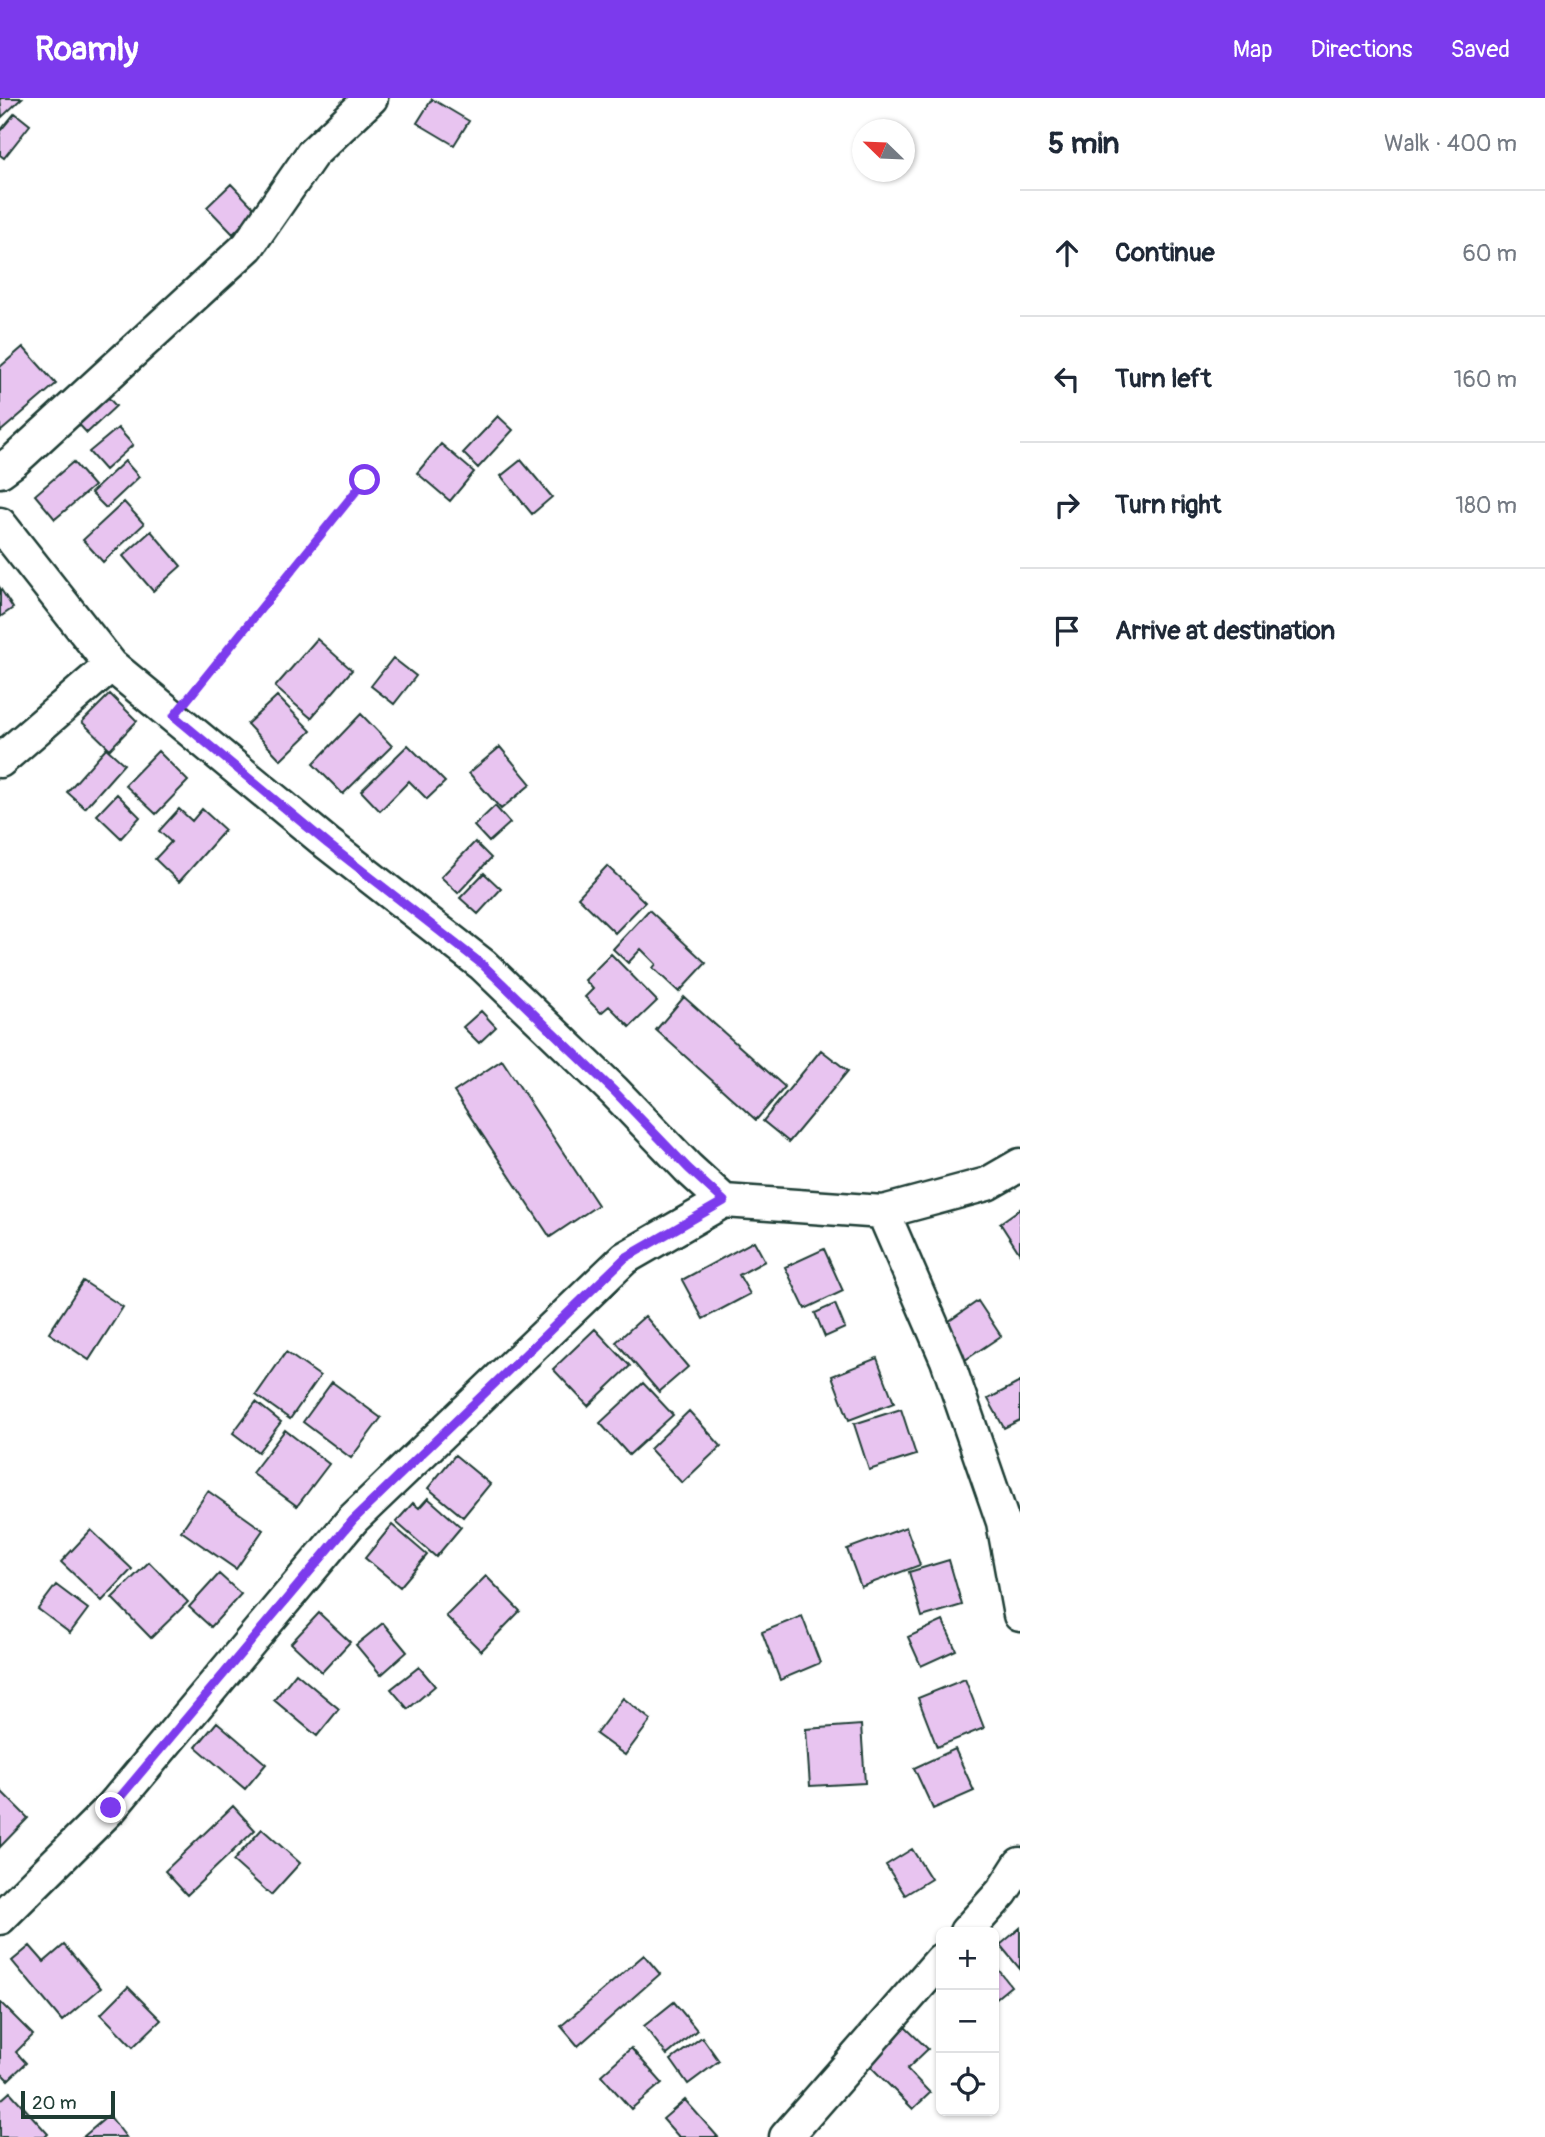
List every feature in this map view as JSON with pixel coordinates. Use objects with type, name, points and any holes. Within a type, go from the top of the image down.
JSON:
[{"type":"street","points":[[0,471],[248,246],[312,154],[371,98]]},
{"type":"street","points":[[0,524],[111,665],[328,844],[483,965],[724,1201]]},
{"type":"street","points":[[0,761],[111,665]]},
{"type":"street","points":[[0,1918],[111,1808],[353,1520],[625,1258],[724,1201],[883,1212],[987,1184],[1020,1165]]},
{"type":"street","points":[[883,1212],[947,1360],[999,1510],[1020,1615]]},
{"type":"street","points":[[970,1927],[1002,1892],[1020,1864]]},
{"type":"street","points":[[786,2137],[936,1966]]},
{"type":"path","points":[[174,716],[365,480]]},
{"type":"building","points":[[0,98],[22,98],[2,117]]},
{"type":"building","points":[[432,99],[469,121],[454,145],[417,123]]},
{"type":"building","points":[[15,113],[30,125],[4,158],[0,155],[0,131]]},
{"type":"building","points":[[231,184],[256,210],[233,234],[207,207]]},
{"type":"building","points":[[23,347],[56,384],[0,432],[0,367]]},
{"type":"building","points":[[103,392],[116,406],[87,433],[74,419]]},
{"type":"building","points":[[498,416],[513,430],[478,468],[463,453]]},
{"type":"building","points":[[118,428],[133,445],[105,470],[89,452]]},
{"type":"building","points":[[441,444],[474,472],[450,501],[417,473]]},
{"type":"building","points":[[521,460],[552,497],[532,514],[501,476]]},
{"type":"building","points":[[125,461],[139,477],[106,508],[91,493]]},
{"type":"building","points":[[73,462],[94,486],[55,519],[35,495]]},
{"type":"building","points":[[124,502],[144,524],[103,562],[83,540]]},
{"type":"building","points":[[151,531],[181,566],[153,591],[123,556]]},
{"type":"building","points":[[0,588],[13,608],[0,617]]},
{"type":"building","points":[[317,639],[352,670],[311,718],[275,687]]},
{"type":"building","points":[[393,658],[416,676],[394,704],[371,686]]},
{"type":"building","points":[[110,694],[137,721],[110,749],[82,722]]},
{"type":"building","points":[[277,696],[311,731],[281,760],[247,724]]},
{"type":"building","points":[[361,714],[392,746],[343,794],[313,764]]},
{"type":"building","points":[[408,745],[445,782],[427,799],[409,781],[380,811],[361,791]]},
{"type":"building","points":[[500,747],[531,784],[501,809],[469,773]]},
{"type":"building","points":[[106,748],[124,764],[85,808],[67,792]]},
{"type":"building","points":[[158,751],[188,781],[156,814],[125,785]]},
{"type":"building","points":[[117,794],[140,817],[121,838],[97,815]]},
{"type":"building","points":[[495,806],[510,823],[489,842],[474,826]]},
{"type":"building","points":[[179,809],[192,821],[202,809],[225,830],[179,882],[155,859],[171,842],[159,831]]},
{"type":"building","points":[[475,842],[491,858],[458,893],[441,877]]},
{"type":"building","points":[[607,866],[645,902],[615,933],[578,897]]},
{"type":"building","points":[[484,873],[501,889],[478,914],[460,898]]},
{"type":"building","points":[[649,910],[706,963],[679,992],[653,968],[656,964],[641,949],[628,963],[613,949]]},
{"type":"building","points":[[611,954],[657,1001],[630,1027],[609,1006],[601,1013],[585,997],[593,989],[585,980]]},
{"type":"building","points":[[684,997],[785,1087],[756,1120],[656,1030]]},
{"type":"building","points":[[481,1011],[496,1027],[479,1043],[463,1027]]},
{"type":"building","points":[[821,1050],[848,1071],[789,1142],[763,1121]]},
{"type":"building","points":[[502,1060],[598,1205],[550,1237],[454,1092]]},
{"type":"building","points":[[1020,1209],[1020,1254],[1000,1223]]},
{"type":"building","points":[[754,1241],[765,1261],[739,1275],[750,1294],[703,1319],[682,1280]]},
{"type":"building","points":[[824,1249],[843,1291],[805,1309],[785,1267]]},
{"type":"building","points":[[83,1281],[123,1307],[89,1360],[49,1333]]},
{"type":"building","points":[[978,1301],[1001,1336],[965,1360],[942,1326]]},
{"type":"building","points":[[835,1304],[845,1328],[825,1337],[815,1313]]},
{"type":"building","points":[[645,1316],[688,1367],[659,1392],[616,1342]]},
{"type":"building","points":[[595,1329],[630,1366],[588,1406],[553,1369]]},
{"type":"building","points":[[286,1352],[320,1376],[290,1419],[256,1395]]},
{"type":"building","points":[[877,1358],[894,1403],[849,1420],[832,1376]]},
{"type":"building","points":[[332,1382],[381,1418],[351,1458],[303,1422]]},
{"type":"building","points":[[1020,1382],[1020,1420],[1004,1428],[988,1399]]},
{"type":"building","points":[[643,1383],[673,1415],[629,1455],[600,1423]]},
{"type":"building","points":[[256,1402],[281,1422],[258,1452],[233,1433]]},
{"type":"building","points":[[901,1409],[916,1455],[869,1470],[854,1424]]},
{"type":"building","points":[[689,1411],[721,1446],[682,1483],[650,1449]]},
{"type":"building","points":[[285,1430],[329,1464],[297,1506],[252,1473]]},
{"type":"building","points":[[455,1455],[490,1484],[463,1517],[428,1488]]},
{"type":"building","points":[[208,1491],[263,1530],[236,1569],[181,1531]]},
{"type":"building","points":[[428,1498],[461,1527],[436,1557],[396,1522],[413,1503],[419,1508]]},
{"type":"building","points":[[392,1525],[427,1555],[400,1587],[365,1558]]},
{"type":"building","points":[[906,1527],[920,1565],[861,1587],[847,1549]]},
{"type":"building","points":[[91,1530],[132,1569],[102,1601],[61,1562]]},
{"type":"building","points":[[949,1560],[962,1605],[922,1617],[909,1572]]},
{"type":"building","points":[[149,1562],[188,1602],[151,1638],[112,1598]]},
{"type":"building","points":[[219,1574],[241,1594],[211,1627],[189,1607]]},
{"type":"building","points":[[486,1576],[520,1611],[481,1651],[446,1616]]},
{"type":"building","points":[[56,1585],[88,1609],[70,1633],[38,1609]]},
{"type":"building","points":[[319,1613],[350,1642],[322,1672],[291,1643]]},
{"type":"building","points":[[802,1616],[820,1663],[780,1680],[762,1632]]},
{"type":"building","points":[[943,1621],[956,1650],[921,1666],[908,1637]]},
{"type":"building","points":[[383,1623],[407,1652],[381,1675],[356,1645]]},
{"type":"building","points":[[419,1667],[435,1686],[408,1709],[391,1689]]},
{"type":"building","points":[[296,1673],[339,1709],[317,1736],[274,1700]]},
{"type":"building","points":[[965,1679],[984,1728],[937,1747],[918,1698]]},
{"type":"building","points":[[623,1698],[651,1720],[625,1755],[596,1734]]},
{"type":"building","points":[[217,1722],[266,1764],[245,1789],[196,1747]]},
{"type":"building","points":[[861,1725],[865,1783],[810,1786],[806,1729]]},
{"type":"building","points":[[955,1749],[974,1791],[933,1809],[914,1768]]},
{"type":"building","points":[[0,1790],[28,1818],[0,1847]]},
{"type":"building","points":[[233,1806],[255,1830],[187,1895],[165,1871]]},
{"type":"building","points":[[262,1829],[300,1863],[271,1895],[233,1861]]},
{"type":"building","points":[[912,1849],[931,1879],[905,1895],[886,1865]]},
{"type":"building","points":[[1020,1928],[1020,1969],[1000,1945]]},
{"type":"building","points":[[64,1945],[101,1988],[62,2021],[12,1961],[30,1946],[44,1962]]},
{"type":"building","points":[[644,1955],[660,1974],[578,2046],[561,2026]]},
{"type":"building","points":[[999,1970],[1011,1986],[999,1996]]},
{"type":"building","points":[[128,1987],[161,2020],[133,2047],[101,2014]]},
{"type":"building","points":[[0,2002],[33,2035],[16,2052],[26,2063],[8,2080],[0,2072]]},
{"type":"building","points":[[674,2002],[697,2030],[667,2055],[644,2026]]},
{"type":"building","points":[[905,2027],[928,2049],[907,2069],[930,2093],[913,2109],[868,2064]]},
{"type":"building","points":[[702,2037],[719,2061],[688,2084],[671,2060]]},
{"type":"building","points":[[631,2048],[662,2083],[631,2109],[601,2075]]},
{"type":"building","points":[[10,2092],[48,2134],[45,2137],[0,2137],[0,2101]]},
{"type":"building","points":[[685,2100],[718,2137],[679,2137],[663,2119]]},
{"type":"building","points":[[109,2115],[126,2137],[83,2137]]},
{"type":"route","points":[[111,1808],[353,1520],[625,1258],[724,1201],[483,965],[328,844],[174,716],[365,480]]}]
